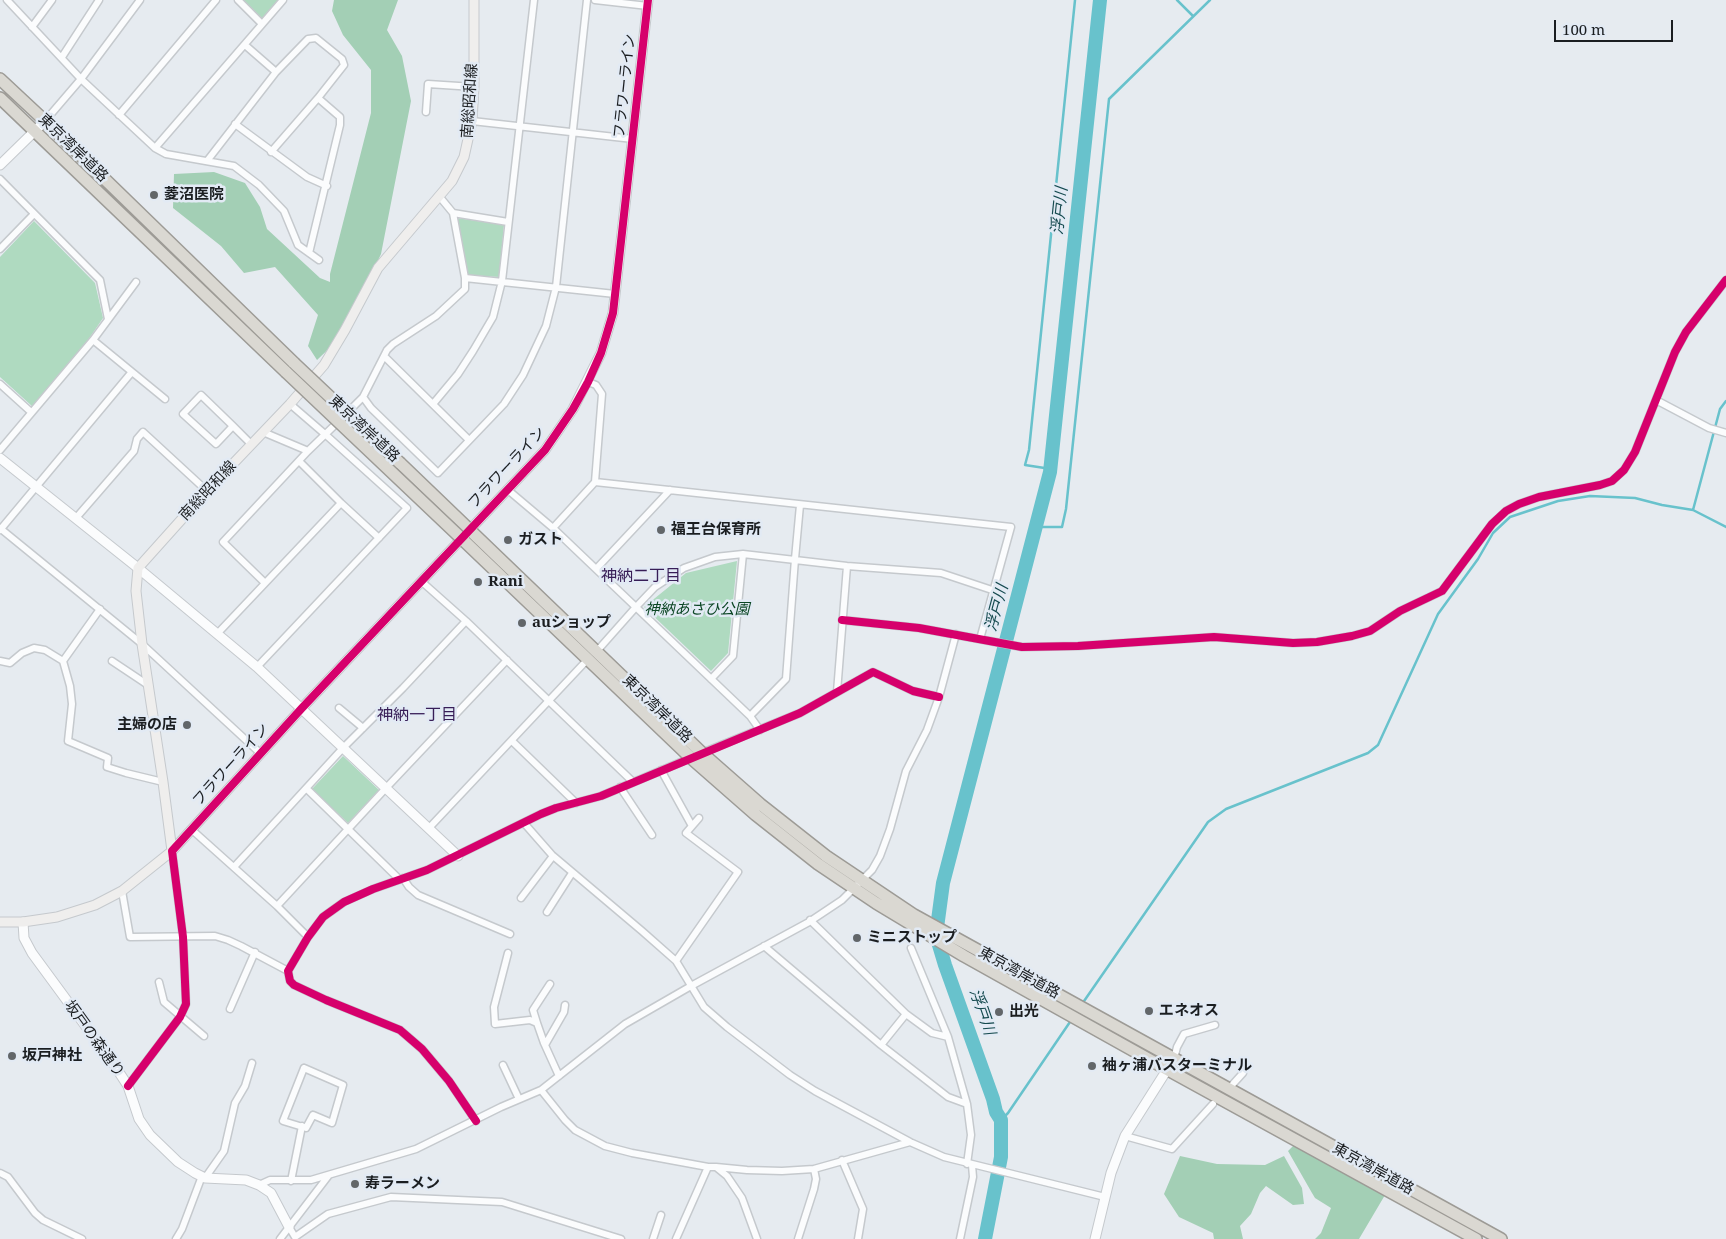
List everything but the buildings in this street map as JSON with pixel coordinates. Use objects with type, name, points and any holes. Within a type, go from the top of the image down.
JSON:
[{"type":"highway","name":"東京湾岸道路","points":[[0,79],[46,121],[294,363],[470,528],[702,753],[858,885],[964,956],[1476,1239]]},
{"type":"highway","name":"東京湾岸道路","points":[[0,98],[691,758],[764,821],[818,864],[1501,1239]]},
{"type":"main road","name":"南総昭和線","points":[[138,568],[324,365],[378,268],[452,181],[464,158],[472,121],[474,0]]},
{"type":"main road","points":[[0,922],[23,922],[57,917],[75,912],[122,891],[172,851],[142,644],[136,590],[138,568]]},
{"type":"street","points":[[7,0],[81,79],[155,148],[166,154],[234,166],[260,185],[284,211],[298,245],[319,260]]},
{"type":"street","points":[[32,26],[52,0]]},
{"type":"street","points":[[62,57],[99,0]]},
{"type":"street","points":[[0,165],[46,121],[81,79],[140,0]]},
{"type":"street","points":[[119,115],[216,0]]},
{"type":"street","points":[[238,0],[262,24]]},
{"type":"street","points":[[155,148],[283,0]]},
{"type":"street","points":[[432,404],[458,374],[493,317],[502,281],[534,0]]},
{"type":"street","points":[[363,397],[371,408],[438,473],[504,404],[523,375],[546,326],[556,287],[588,0]]},
{"type":"street","points":[[595,0],[648,3]]},
{"type":"street","name":"フラワーライン","points":[[172,851],[260,753],[545,450],[560,430],[588,382],[608,332],[615,294],[648,3]]},
{"type":"street","points":[[207,161],[276,72],[308,39],[316,38],[342,59],[344,65],[271,152]]},
{"type":"street","points":[[245,45],[276,72]]},
{"type":"street","points":[[426,112],[428,84],[474,87]]},
{"type":"street","points":[[309,253],[327,186],[340,125],[340,117],[318,98]]},
{"type":"street","points":[[472,121],[633,139]]},
{"type":"street","points":[[235,124],[307,177],[327,186]]},
{"type":"street","points":[[0,179],[100,280],[108,319]]},
{"type":"street","points":[[264,582],[223,542],[308,451],[363,397],[384,356],[393,344],[436,316],[465,289],[465,278],[452,213],[439,196]]},
{"type":"street","points":[[452,213],[508,222]]},
{"type":"street","points":[[0,249],[34,214]]},
{"type":"street","points":[[465,278],[615,294]]},
{"type":"street","points":[[842,620],[919,628],[1022,647],[1078,646],[1214,637],[1293,643],[1317,642],[1370,631],[1400,611],[1442,591],[1492,524],[1506,511],[1539,497],[1612,481],[1624,470],[1635,452],[1675,352],[1686,332],[1726,280]]},
{"type":"street","points":[[0,450],[93,340],[136,282]]},
{"type":"street","points":[[93,340],[165,399]]},
{"type":"street","points":[[384,356],[469,440]]},
{"type":"street","points":[[131,373],[0,530],[142,644],[260,753]]},
{"type":"street","points":[[553,528],[596,482],[602,394],[596,385],[588,382]]},
{"type":"street","points":[[0,384],[31,412]]},
{"type":"street","points":[[233,426],[216,444],[183,414],[200,395],[233,426],[251,444]]},
{"type":"street","points":[[1656,400],[1709,428],[1723,432]]},
{"type":"street","points":[[257,667],[407,508],[290,404]]},
{"type":"street","points":[[76,518],[134,451],[137,439],[143,432],[207,491]]},
{"type":"street","points":[[263,432],[308,451]]},
{"type":"street","points":[[0,458],[138,568],[257,667],[458,856]]},
{"type":"street","points":[[299,461],[379,538]]},
{"type":"street","points":[[596,482],[1011,527],[983,640]]},
{"type":"street","points":[[508,490],[553,528],[636,607],[750,716],[760,730]]},
{"type":"street","points":[[596,569],[670,490]]},
{"type":"street","points":[[217,634],[264,582],[341,503]]},
{"type":"street","points":[[750,716],[786,679],[794,559],[800,504]]},
{"type":"street","points":[[597,651],[655,587],[684,568],[716,557],[743,554],[847,566],[940,573],[994,591]]},
{"type":"street","points":[[711,679],[733,656],[743,554]]},
{"type":"street","points":[[837,692],[847,566]]},
{"type":"street","points":[[421,581],[466,621],[633,782]]},
{"type":"street","points":[[100,609],[64,660],[72,704],[68,741],[108,758],[106,767],[126,774],[163,782]]},
{"type":"street","points":[[234,866],[343,748],[466,621]]},
{"type":"street","points":[[259,1185],[270,1180],[311,1180],[416,1149],[540,1090],[625,1024],[842,900],[872,870],[880,856],[890,829],[906,771],[927,730],[939,697],[956,634]]},
{"type":"street","points":[[0,661],[10,662],[22,653],[34,648],[45,650],[64,660]]},
{"type":"street","points":[[429,828],[588,659]]},
{"type":"street","points":[[278,906],[507,660]]},
{"type":"street","points":[[112,661],[148,685]]},
{"type":"street","points":[[476,1121],[449,1081],[413,1040],[400,1030],[294,985],[290,981],[288,971],[308,937],[323,917],[344,902],[401,878],[427,870],[556,808],[576,803],[633,782],[800,713],[873,672],[913,690],[939,697]]},
{"type":"street","points":[[339,708],[363,728]]},
{"type":"street","points":[[512,741],[576,803]]},
{"type":"street","points":[[661,770],[692,826]]},
{"type":"street","points":[[620,787],[652,835]]},
{"type":"street","points":[[307,789],[418,895],[510,934]]},
{"type":"street","points":[[676,961],[738,872],[686,833],[699,818]]},
{"type":"street","points":[[524,823],[553,856],[676,961],[704,1008],[790,1075],[815,1091],[910,1142],[944,1157],[1105,1197]]},
{"type":"street","points":[[191,829],[278,906],[308,937]]},
{"type":"street","points":[[128,1086],[180,1017],[186,1004],[183,937],[172,851]]},
{"type":"street","points":[[521,898],[553,856]]},
{"type":"street","points":[[547,912],[572,873]]},
{"type":"street","points":[[122,891],[130,937],[215,936],[255,952],[288,971]]},
{"type":"street","points":[[810,920],[906,1014],[932,1033],[948,1037]]},
{"type":"street","name":"坂戸の森通り","points":[[23,922],[24,938],[32,953],[116,1066],[128,1086],[139,1119],[150,1135],[178,1162],[204,1177],[246,1180],[259,1185]]},
{"type":"street","points":[[764,946],[880,1045],[948,1097],[967,1104]]},
{"type":"street","points":[[911,948],[948,1037],[967,1104],[971,1136],[970,1165],[973,1177],[960,1239]]},
{"type":"street","points":[[230,1009],[255,952]]},
{"type":"street","points":[[508,954],[494,1007],[495,1024],[530,1020],[537,1023]]},
{"type":"street","points":[[159,982],[164,1002],[204,1036]]},
{"type":"street","points":[[550,984],[533,1010],[545,1045],[559,1076]]},
{"type":"street","points":[[545,1045],[564,1012],[565,1005]]},
{"type":"street","points":[[880,1045],[906,1014]]},
{"type":"street","points":[[1095,1239],[1110,1173],[1125,1136],[1168,1070],[1184,1034],[1215,1024]]},
{"type":"street","points":[[176,1239],[204,1177],[224,1151],[235,1103],[245,1086],[252,1063]]},
{"type":"street","points":[[503,1065],[519,1100]]},
{"type":"street","points":[[304,1068],[343,1085],[332,1123],[312,1115],[306,1128],[302,1126],[282,1121],[304,1068]]},
{"type":"street","points":[[1233,1084],[1243,1073]]},
{"type":"street","points":[[540,1090],[564,1120],[575,1130],[605,1146],[617,1150],[708,1167],[782,1171],[814,1169],[910,1142]]},
{"type":"street","points":[[1125,1136],[1172,1149],[1213,1104]]},
{"type":"street","points":[[291,1181],[302,1126]]},
{"type":"street","points":[[842,1160],[863,1209],[858,1239]]},
{"type":"street","points":[[676,1239],[708,1167]]},
{"type":"street","points":[[716,1167],[727,1176],[742,1198],[757,1239]]},
{"type":"street","points":[[798,1239],[814,1189],[816,1179],[814,1169]]},
{"type":"street","points":[[0,1173],[8,1177],[43,1220],[82,1239]]},
{"type":"street","points":[[280,1239],[329,1175]]},
{"type":"street","points":[[259,1185],[271,1193],[295,1237],[328,1214],[391,1197],[502,1202],[621,1239]]},
{"type":"street","points":[[653,1239],[660,1215]]},
{"type":"street","points":[[596,1239],[597,1232]]},
{"type":"green space","points":[[238,0],[283,0],[262,24]]},
{"type":"green space","points":[[334,0],[398,0],[387,30],[402,56],[411,101],[381,254],[342,336],[317,360],[308,346],[318,315],[275,267],[244,273],[221,246],[173,208],[174,174],[214,172],[245,183],[260,207],[267,229],[320,278],[330,282],[330,274],[371,113],[371,70],[343,35],[332,11]]},
{"type":"green space","points":[[457,218],[504,225],[499,277],[468,275]]},
{"type":"green space","points":[[34,221],[95,283],[103,318],[86,343],[33,407],[0,377],[0,257]]},
{"type":"green space","name":"神納あさひ公園","points":[[737,561],[728,653],[711,671],[644,607],[686,573]]},
{"type":"green space","points":[[343,756],[379,790],[348,823],[312,789]]},
{"type":"green space","points":[[1295,1144],[1385,1195],[1359,1239],[1315,1239],[1321,1233],[1331,1208],[1315,1198],[1288,1151]]},
{"type":"green space","points":[[1180,1156],[1217,1164],[1265,1165],[1284,1156],[1302,1188],[1304,1204],[1293,1205],[1266,1186],[1260,1193],[1251,1214],[1240,1226],[1243,1239],[1214,1239],[1213,1233],[1179,1217],[1164,1194]]},
{"type":"waterway","points":[[1051,469],[1025,465],[1029,450],[1075,0]]},
{"type":"waterway","name":"浮戸川","points":[[985,1239],[1001,1157],[1001,1120],[996,1112],[936,935],[943,883],[1050,472],[1100,0]]},
{"type":"waterway","points":[[1177,0],[1193,16]]},
{"type":"waterway","points":[[1036,527],[1062,527],[1066,509],[1109,99],[1210,0]]},
{"type":"waterway","points":[[1693,510],[1720,409],[1726,401]]},
{"type":"waterway","points":[[1082,1004],[1208,822],[1226,809],[1368,753],[1378,745],[1438,614],[1478,559],[1493,533],[1510,517],[1558,501],[1590,496],[1635,498],[1693,510],[1726,527]]},
{"type":"waterway","points":[[1001,1120],[1008,1113],[1072,1019]]},
{"type":"cycle path","points":[[128,1086],[180,1017],[186,1004],[183,937],[172,851],[302,708],[545,450],[573,409],[588,382],[601,353],[613,313],[648,0]]},
{"type":"cycle path","points":[[842,620],[919,628],[1022,647],[1078,646],[1214,637],[1293,643],[1317,642],[1370,631],[1400,611],[1442,591],[1492,524],[1506,511],[1539,497],[1612,481],[1624,470],[1635,452],[1675,352],[1686,332],[1726,280]]},
{"type":"cycle path","points":[[476,1121],[449,1081],[422,1049],[400,1030],[326,1000],[294,985],[290,981],[288,971],[308,937],[323,917],[344,902],[373,889],[427,870],[541,814],[601,796],[800,713],[873,672],[913,691],[939,697]]},
{"type":"place","name":"菱沼医院","points":[[154,195]]},
{"type":"place","name":"福王台保育所","points":[[661,530]]},
{"type":"place","name":"ガスト","points":[[508,540]]},
{"type":"place","name":"Rani","points":[[478,582]]},
{"type":"place","name":"auショップ","points":[[522,623]]},
{"type":"place","name":"主婦の店","points":[[187,725]]},
{"type":"place","name":"ミニストップ","points":[[857,938]]},
{"type":"place","name":"エネオス","points":[[1149,1011]]},
{"type":"place","name":"出光","points":[[999,1012]]},
{"type":"place","name":"坂戸神社","points":[[12,1056]]},
{"type":"place","name":"袖ヶ浦バスターミナル","points":[[1092,1066]]},
{"type":"place","name":"寿ラーメン","points":[[355,1184]]},
{"type":"district","name":"神納二丁目","points":[[641,576]]},
{"type":"district","name":"神納一丁目","points":[[417,715]]}]
